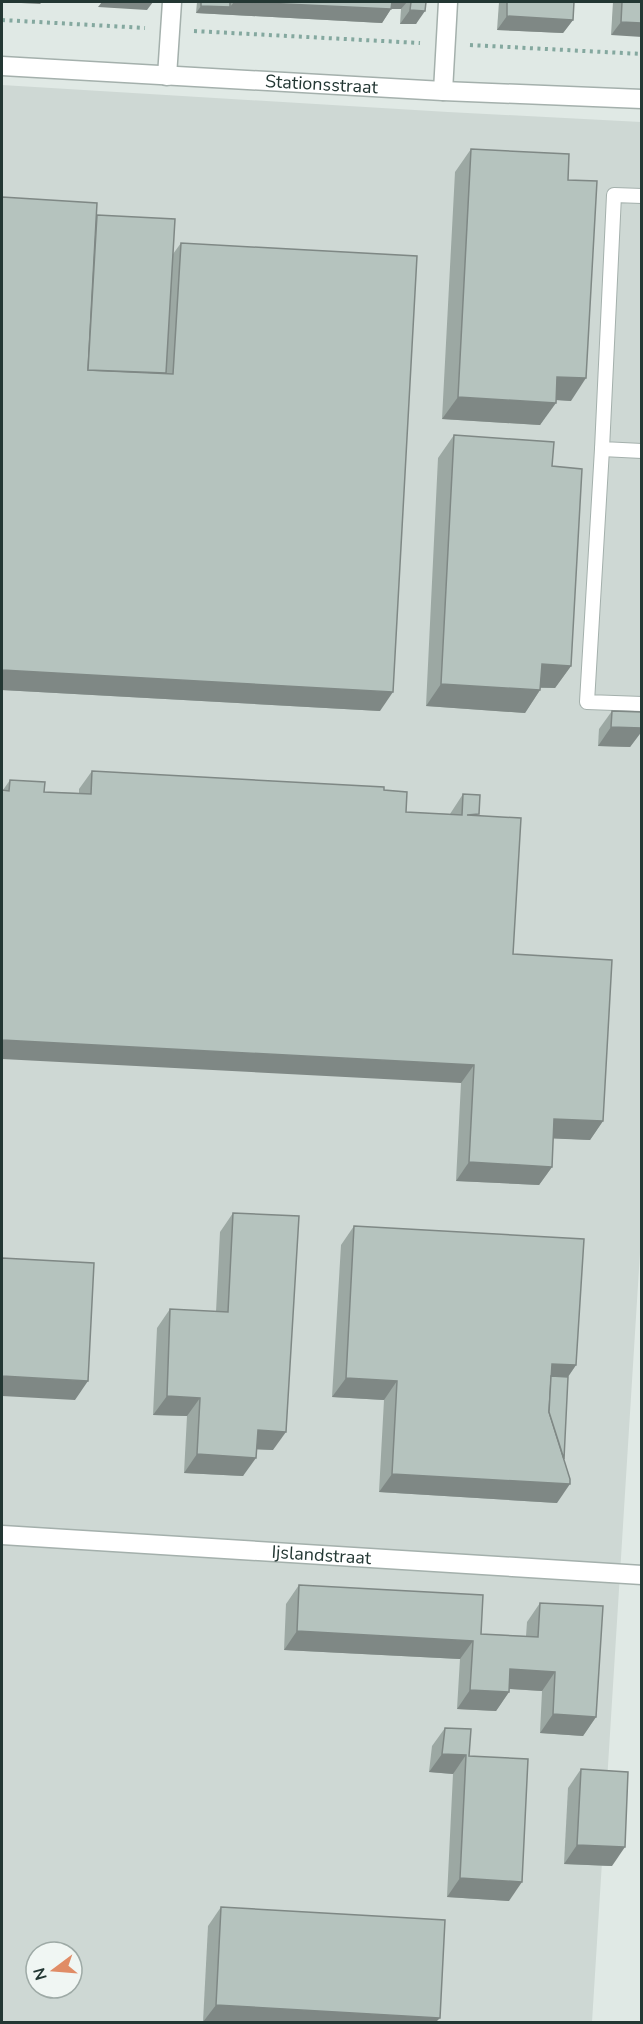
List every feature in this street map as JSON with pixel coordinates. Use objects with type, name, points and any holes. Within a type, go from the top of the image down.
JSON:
[{"type":"street","points":[[167,76],[172,2]]},
{"type":"street","points":[[443,91],[448,2]]},
{"type":"street","name":"Stationsstraat","points":[[2,66],[443,91],[642,99]]},
{"type":"street","name":"Ijslandstraat","points":[[2,1535],[642,1575]]},
{"type":"lane","points":[[642,196],[614,195],[587,702],[642,704]]},
{"type":"lane","points":[[602,449],[642,451]]},
{"type":"path","points":[[2,20],[642,54]]},
{"type":"shaded area","points":[[2,85],[641,122],[642,1221],[592,2022],[2,2022]]},
{"type":"building","points":[[201,2],[230,2],[230,7],[201,6]]},
{"type":"building","points":[[244,2],[392,2],[391,9]]},
{"type":"building","points":[[411,2],[426,2],[425,11],[410,10]]},
{"type":"building","points":[[507,2],[574,2],[573,20],[507,16]]},
{"type":"building","points":[[622,2],[642,2],[642,23],[621,22]]},
{"type":"building","points":[[471,149],[569,154],[568,180],[597,181],[586,378],[557,377],[556,403],[458,397]]},
{"type":"building","points":[[2,197],[97,203],[88,370],[173,374],[181,243],[417,256],[393,692],[2,670]]},
{"type":"building","points":[[97,215],[175,219],[166,373],[88,370]]},
{"type":"building","points":[[454,435],[554,442],[552,466],[582,469],[571,666],[542,664],[540,690],[441,684]]},
{"type":"building","points":[[612,711],[642,712],[642,728],[611,727]]},
{"type":"building","points":[[92,771],[384,787],[384,790],[407,792],[406,812],[462,815],[463,794],[480,795],[479,814],[467,815],[521,818],[513,954],[612,960],[603,1121],[554,1119],[552,1167],[469,1162],[474,1065],[2,1040],[2,790],[9,791],[10,780],[45,782],[44,792],[91,794]]},
{"type":"building","points":[[233,1213],[299,1216],[286,1432],[258,1430],[256,1458],[197,1454],[200,1398],[167,1396],[170,1309],[228,1312]]},
{"type":"building","points":[[354,1226],[584,1239],[576,1365],[552,1364],[549,1412],[570,1484],[392,1474],[397,1381],[346,1378]]},
{"type":"building","points":[[2,1258],[94,1263],[88,1381],[2,1376]]},
{"type":"building","points":[[551,1376],[568,1377],[564,1459],[549,1412]]},
{"type":"building","points":[[299,1585],[483,1595],[481,1634],[538,1637],[540,1603],[603,1606],[596,1717],[553,1714],[555,1672],[510,1669],[509,1692],[470,1690],[473,1641],[297,1631]]},
{"type":"building","points":[[445,1728],[471,1729],[469,1756],[528,1759],[522,1882],[460,1878],[466,1755],[442,1754]]},
{"type":"building","points":[[581,1769],[628,1772],[625,1847],[577,1845]]},
{"type":"building","points":[[221,1907],[445,1920],[440,2018],[216,2005]]}]
